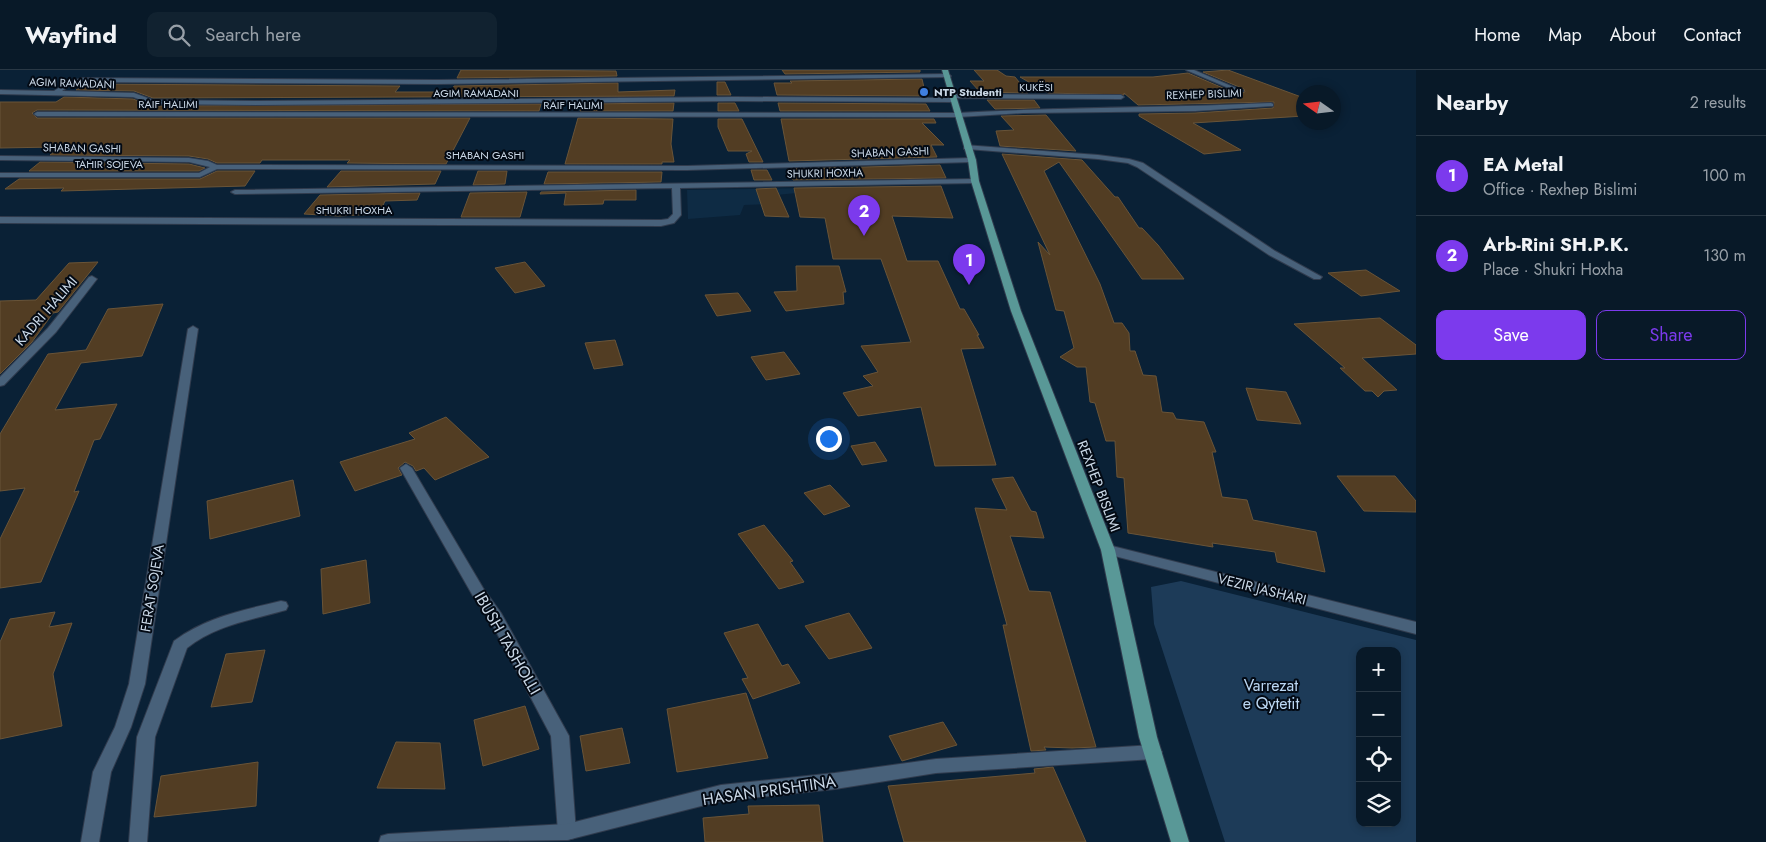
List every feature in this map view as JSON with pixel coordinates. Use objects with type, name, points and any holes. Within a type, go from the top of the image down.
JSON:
[{"type":"main road","name":"REXHEP BISLIMI","points":[[946,73],[972,160],[975,181],[1016,311],[1108,550],[1152,752],[1180,842]]},
{"type":"street","points":[[1189,70],[1240,91]]},
{"type":"street","points":[[56,93],[70,83],[83,80],[437,82],[700,78],[727,80],[946,73]]},
{"type":"street","name":"AGIM RAMADANI","points":[[0,92],[134,95],[152,102],[236,103],[952,98]]},
{"type":"street","name":"KUKËSI","points":[[952,98],[1121,97]]},
{"type":"street","name":"REXHEP BISLIMI","points":[[958,115],[1195,109],[1271,105]]},
{"type":"street","name":"RAIF HALIMI","points":[[37,114],[650,117],[958,115]]},
{"type":"street","points":[[967,147],[1098,157],[1140,165],[1272,253],[1317,277]]},
{"type":"street","name":"SHABAN GASHI","points":[[0,158],[189,160],[208,163],[216,167],[687,168],[972,160]]},
{"type":"street","name":"TAHIR SOJEVA","points":[[0,175],[200,175],[216,167]]},
{"type":"street","name":"SHUKRI HOXHA","points":[[236,192],[975,181]]},
{"type":"street","name":"SHUKRI HOXHA","points":[[0,220],[661,223],[671,222],[678,215],[676,186]]},
{"type":"street","name":"KADRI HALIMI","points":[[0,382],[52,330],[92,279]]},
{"type":"street","name":"FERAT SOJEVA","points":[[90,842],[102,772],[123,727],[137,684],[193,329]]},
{"type":"street","name":"IBUSH TASHOLLI","points":[[406,468],[478,592],[496,617],[560,736],[567,832]]},
{"type":"street","name":"VEZIR JASHARI","points":[[1108,550],[1416,628]]},
{"type":"street","points":[[138,842],[146,737],[180,645],[191,635],[234,618],[281,606]]},
{"type":"street","name":"HASAN PRISHTINA","points":[[388,842],[567,832],[721,792],[835,781],[936,766],[1152,752]]},
{"type":"shaded area","points":[[810,188],[807,192],[776,195],[773,204],[744,205],[740,215],[688,219],[687,190]]},
{"type":"green space","name":"Varrezat e Qytetit","points":[[1181,581],[1416,640],[1416,842],[1225,842],[1154,624],[1151,587]]},
{"type":"building","points":[[461,70],[616,71],[617,76],[457,78]]},
{"type":"building","points":[[782,70],[920,70],[920,72],[785,74]]},
{"type":"building","points":[[974,70],[997,70],[1006,76],[1015,77],[1028,93],[980,92],[970,81],[984,81]]},
{"type":"building","points":[[1228,70],[1296,95],[1296,117],[1193,123],[1241,150],[1204,154],[1139,116],[1139,114],[1195,113],[1273,108],[1274,102],[1138,105],[1124,93],[1124,95],[1048,93],[1020,77],[1153,77],[1188,73],[1237,94],[1245,92],[1244,89],[1203,72]]},
{"type":"building","points":[[922,79],[926,96],[777,95],[774,83],[792,83],[790,81]]},
{"type":"building","points":[[717,82],[725,82],[731,95],[717,95]]},
{"type":"building","points":[[618,83],[618,92],[675,90],[674,96],[153,98],[134,91],[76,90],[85,84],[400,86],[395,92],[451,92],[454,86]]},
{"type":"building","points":[[64,97],[133,99],[152,106],[541,104],[539,111],[37,110],[32,113],[37,118],[470,118],[446,164],[347,163],[350,160],[262,160],[260,163],[217,163],[208,159],[189,156],[50,155],[58,149],[52,149],[55,147],[0,148],[0,102],[56,102]]},
{"type":"building","points":[[987,100],[1034,100],[1040,108],[995,109]]},
{"type":"building","points":[[674,103],[673,111],[580,111],[582,104]]},
{"type":"building","points":[[718,103],[735,103],[739,111],[718,111]]},
{"type":"building","points":[[778,103],[926,104],[930,111],[780,111]]},
{"type":"building","points":[[1046,115],[1076,151],[1000,146],[996,131],[1014,130],[1001,116]]},
{"type":"building","points":[[578,118],[673,119],[671,144],[674,162],[662,162],[662,164],[565,164]]},
{"type":"building","points":[[718,119],[742,119],[763,162],[749,162],[746,154],[752,151],[728,151],[718,127]]},
{"type":"building","points":[[781,119],[934,119],[936,123],[922,123],[944,145],[931,145],[937,157],[789,161]]},
{"type":"building","points":[[1002,154],[1082,160],[1115,197],[1118,197],[1139,228],[1142,228],[1158,245],[1184,279],[1142,279],[1059,162],[1044,171],[1100,284],[1114,323],[1122,323],[1129,333],[1130,351],[1135,351],[1143,375],[1156,376],[1162,412],[1173,413],[1176,419],[1204,422],[1216,452],[1212,452],[1222,497],[1247,500],[1253,520],[1316,532],[1325,572],[1277,562],[1275,552],[1212,543],[1213,547],[1128,533],[1124,478],[1117,477],[1115,441],[1106,441],[1095,403],[1090,402],[1086,367],[1077,367],[1060,357],[1074,348],[1064,311],[1056,310],[1038,242],[1050,255]]},
{"type":"building","points":[[40,162],[189,164],[205,168],[199,171],[29,171]]},
{"type":"building","points":[[940,165],[946,178],[793,180],[790,169]]},
{"type":"building","points":[[751,170],[767,170],[772,180],[754,180]]},
{"type":"building","points":[[217,171],[255,171],[245,186],[61,191],[64,188],[5,189],[19,179],[200,179]]},
{"type":"building","points":[[341,171],[441,171],[435,184],[327,187]]},
{"type":"building","points":[[478,171],[507,171],[505,184],[473,185]]},
{"type":"building","points":[[548,172],[662,172],[661,182],[544,184]]},
{"type":"building","points":[[941,186],[953,218],[892,216],[907,261],[938,261],[960,309],[964,309],[979,335],[977,335],[984,348],[961,349],[996,465],[935,466],[921,407],[858,416],[843,393],[873,386],[863,376],[878,372],[861,346],[911,342],[881,259],[833,259],[825,218],[800,217],[794,188]]},
{"type":"building","points":[[776,188],[789,217],[765,216],[756,189]]},
{"type":"building","points":[[636,190],[636,200],[604,200],[603,204],[564,205],[566,193],[540,194],[541,192]]},
{"type":"building","points":[[527,192],[520,217],[461,217],[470,193]]},
{"type":"building","points":[[420,193],[417,200],[385,201],[379,214],[338,216],[304,214],[320,195]]},
{"type":"building","points":[[98,262],[58,312],[53,313],[32,342],[0,374],[0,301],[36,300],[69,263]]},
{"type":"building","points":[[525,262],[545,286],[515,293],[495,268]]},
{"type":"building","points":[[796,266],[839,266],[846,292],[843,292],[844,304],[786,311],[774,292],[797,291]]},
{"type":"building","points":[[1366,270],[1400,291],[1361,296],[1328,273]]},
{"type":"building","points":[[738,293],[751,311],[717,316],[705,295]]},
{"type":"building","points":[[163,304],[142,356],[81,363],[55,410],[117,404],[100,439],[94,440],[74,492],[79,491],[41,582],[0,588],[0,539],[25,488],[0,491],[0,434],[48,354],[86,350],[108,309]]},
{"type":"building","points":[[1380,318],[1416,345],[1416,354],[1362,358],[1397,390],[1384,391],[1378,397],[1372,391],[1365,391],[1340,368],[1345,368],[1294,324]]},
{"type":"building","points":[[615,340],[623,365],[594,369],[585,343]]},
{"type":"building","points":[[784,352],[800,374],[766,380],[751,357]]},
{"type":"building","points":[[1246,388],[1286,392],[1301,424],[1257,420]]},
{"type":"building","points":[[446,417],[489,457],[435,480],[424,468],[416,471],[413,466],[405,462],[398,468],[402,475],[355,491],[340,462],[415,439],[409,433]]},
{"type":"building","points":[[875,442],[887,461],[862,465],[851,446]]},
{"type":"building","points":[[1337,476],[1395,476],[1416,501],[1416,512],[1364,511]]},
{"type":"building","points":[[1013,477],[1031,511],[1036,512],[1044,538],[1010,536],[1029,591],[1050,592],[1096,747],[1044,747],[1046,750],[1031,751],[1003,625],[1007,625],[975,508],[1007,510],[992,479]]},
{"type":"building","points":[[293,480],[300,516],[210,539],[207,501]]},
{"type":"building","points":[[830,485],[850,506],[824,515],[804,493]]},
{"type":"building","points":[[764,525],[793,561],[790,562],[804,582],[779,589],[738,534]]},
{"type":"building","points":[[366,560],[370,603],[323,614],[321,569]]},
{"type":"building","points":[[55,612],[49,627],[72,623],[53,674],[62,726],[0,739],[0,642],[10,619]]},
{"type":"building","points":[[849,613],[872,648],[829,659],[805,626]]},
{"type":"building","points":[[758,624],[782,666],[788,664],[800,683],[753,699],[742,679],[748,678],[724,633]]},
{"type":"building","points":[[265,650],[252,702],[211,707],[226,654]]},
{"type":"building","points":[[746,693],[768,758],[677,772],[667,709]]},
{"type":"building","points":[[525,706],[539,749],[483,766],[474,720]]},
{"type":"building","points":[[943,722],[957,745],[902,761],[889,736]]},
{"type":"building","points":[[622,728],[630,763],[586,771],[580,736]]},
{"type":"building","points":[[396,742],[440,743],[445,789],[377,788]]},
{"type":"building","points":[[258,762],[256,806],[154,817],[161,776]]},
{"type":"building","points":[[1053,767],[1086,842],[904,842],[888,786],[1035,773],[1034,769]]},
{"type":"building","points":[[819,805],[823,842],[705,842],[703,818],[749,814],[748,806]]},
{"type":"place","name":"NTP Studenti","points":[[924,92]]},
{"type":"place","name":"Arb-Rini SH.P.K.","points":[[864,236]]},
{"type":"place","name":"EA Metal","points":[[969,285]]}]
